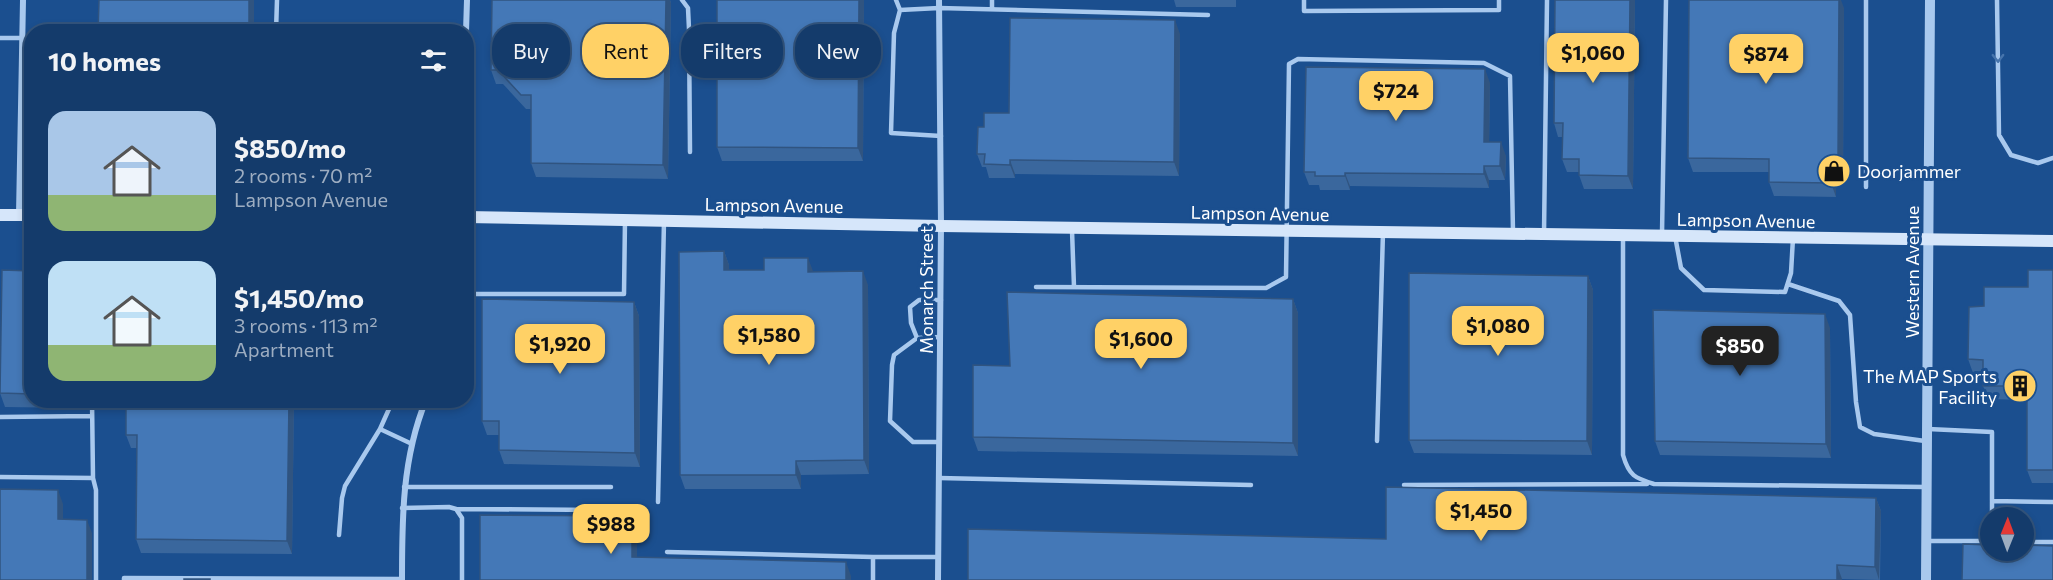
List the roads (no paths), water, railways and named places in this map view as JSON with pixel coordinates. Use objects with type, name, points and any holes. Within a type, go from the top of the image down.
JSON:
[{"type":"main road","points":[[0,215],[24,215]]},
{"type":"main road","name":"Lampson Avenue","points":[[474,217],[1072,228],[2053,241]]},
{"type":"street","points":[[18,215],[23,0]]},
{"type":"street","points":[[466,24],[467,0]]},
{"type":"street","name":"Monarch Street","points":[[938,580],[941,226],[939,0]]},
{"type":"street","name":"Western Avenue","points":[[1926,580],[1930,0]]},
{"type":"street","points":[[402,580],[404,487],[412,444],[423,408]]},
{"type":"lane","points":[[276,24],[277,0]]},
{"type":"lane","points":[[682,0],[688,8],[690,152]]},
{"type":"lane","points":[[896,0],[900,10],[894,33],[891,133],[941,136]]},
{"type":"lane","points":[[992,0],[992,9]]},
{"type":"lane","points":[[1304,0],[1304,11],[1499,9],[1499,0]]},
{"type":"lane","points":[[1544,235],[1547,0]]},
{"type":"lane","points":[[1666,0],[1668,236],[1681,268],[1704,290],[1785,292],[1791,273],[1793,238]]},
{"type":"lane","points":[[1866,0],[1866,187]]},
{"type":"lane","points":[[1997,0],[1999,135],[2011,154],[2038,163],[2053,158]]},
{"type":"lane","points":[[900,10],[939,8],[1208,15]]},
{"type":"lane","points":[[0,38],[22,38]]},
{"type":"lane","points":[[1036,287],[1266,288],[1286,277],[1289,64],[1298,59],[1484,63],[1510,76],[1514,234]]},
{"type":"lane","points":[[474,294],[624,294],[625,220]]},
{"type":"lane","points":[[658,502],[664,221]]},
{"type":"lane","points":[[1072,228],[1074,287]]},
{"type":"lane","points":[[1377,441],[1383,232]]},
{"type":"lane","points":[[1623,236],[1623,455],[1627,470],[1638,479],[1654,484]]},
{"type":"lane","points":[[1788,284],[1839,301],[1850,315],[1860,427],[1874,434],[1928,441]]},
{"type":"lane","points":[[917,338],[910,323],[910,307],[919,300],[940,300]]},
{"type":"lane","points":[[939,442],[913,442],[890,421],[894,355],[917,338],[940,337]]},
{"type":"lane","points":[[92,408],[93,478],[96,490],[96,580]]},
{"type":"lane","points":[[339,535],[345,486],[380,429],[389,408]]},
{"type":"lane","points":[[0,417],[92,416]]},
{"type":"lane","points":[[380,429],[412,444]]},
{"type":"lane","points":[[1928,429],[1992,432],[1992,507]]},
{"type":"lane","points":[[0,477],[93,478]]},
{"type":"lane","points":[[939,478],[1251,485]]},
{"type":"lane","points":[[1404,485],[1654,484],[1927,487]]},
{"type":"lane","points":[[404,487],[611,487]]},
{"type":"lane","points":[[1992,501],[2053,502]]},
{"type":"lane","points":[[402,508],[600,510]]},
{"type":"lane","points":[[456,510],[462,518],[462,580]]},
{"type":"lane","points":[[1926,541],[1980,542]]},
{"type":"lane","points":[[2034,542],[2053,542]]},
{"type":"lane","points":[[667,552],[938,557]]},
{"type":"lane","points":[[873,557],[873,580]]},
{"type":"lane","points":[[123,580],[124,578],[402,580]]},
{"type":"place","name":"Doorjammer","points":[[1834,171]]},
{"type":"place","name":"The MAP Sports Facility","points":[[2020,386]]}]
